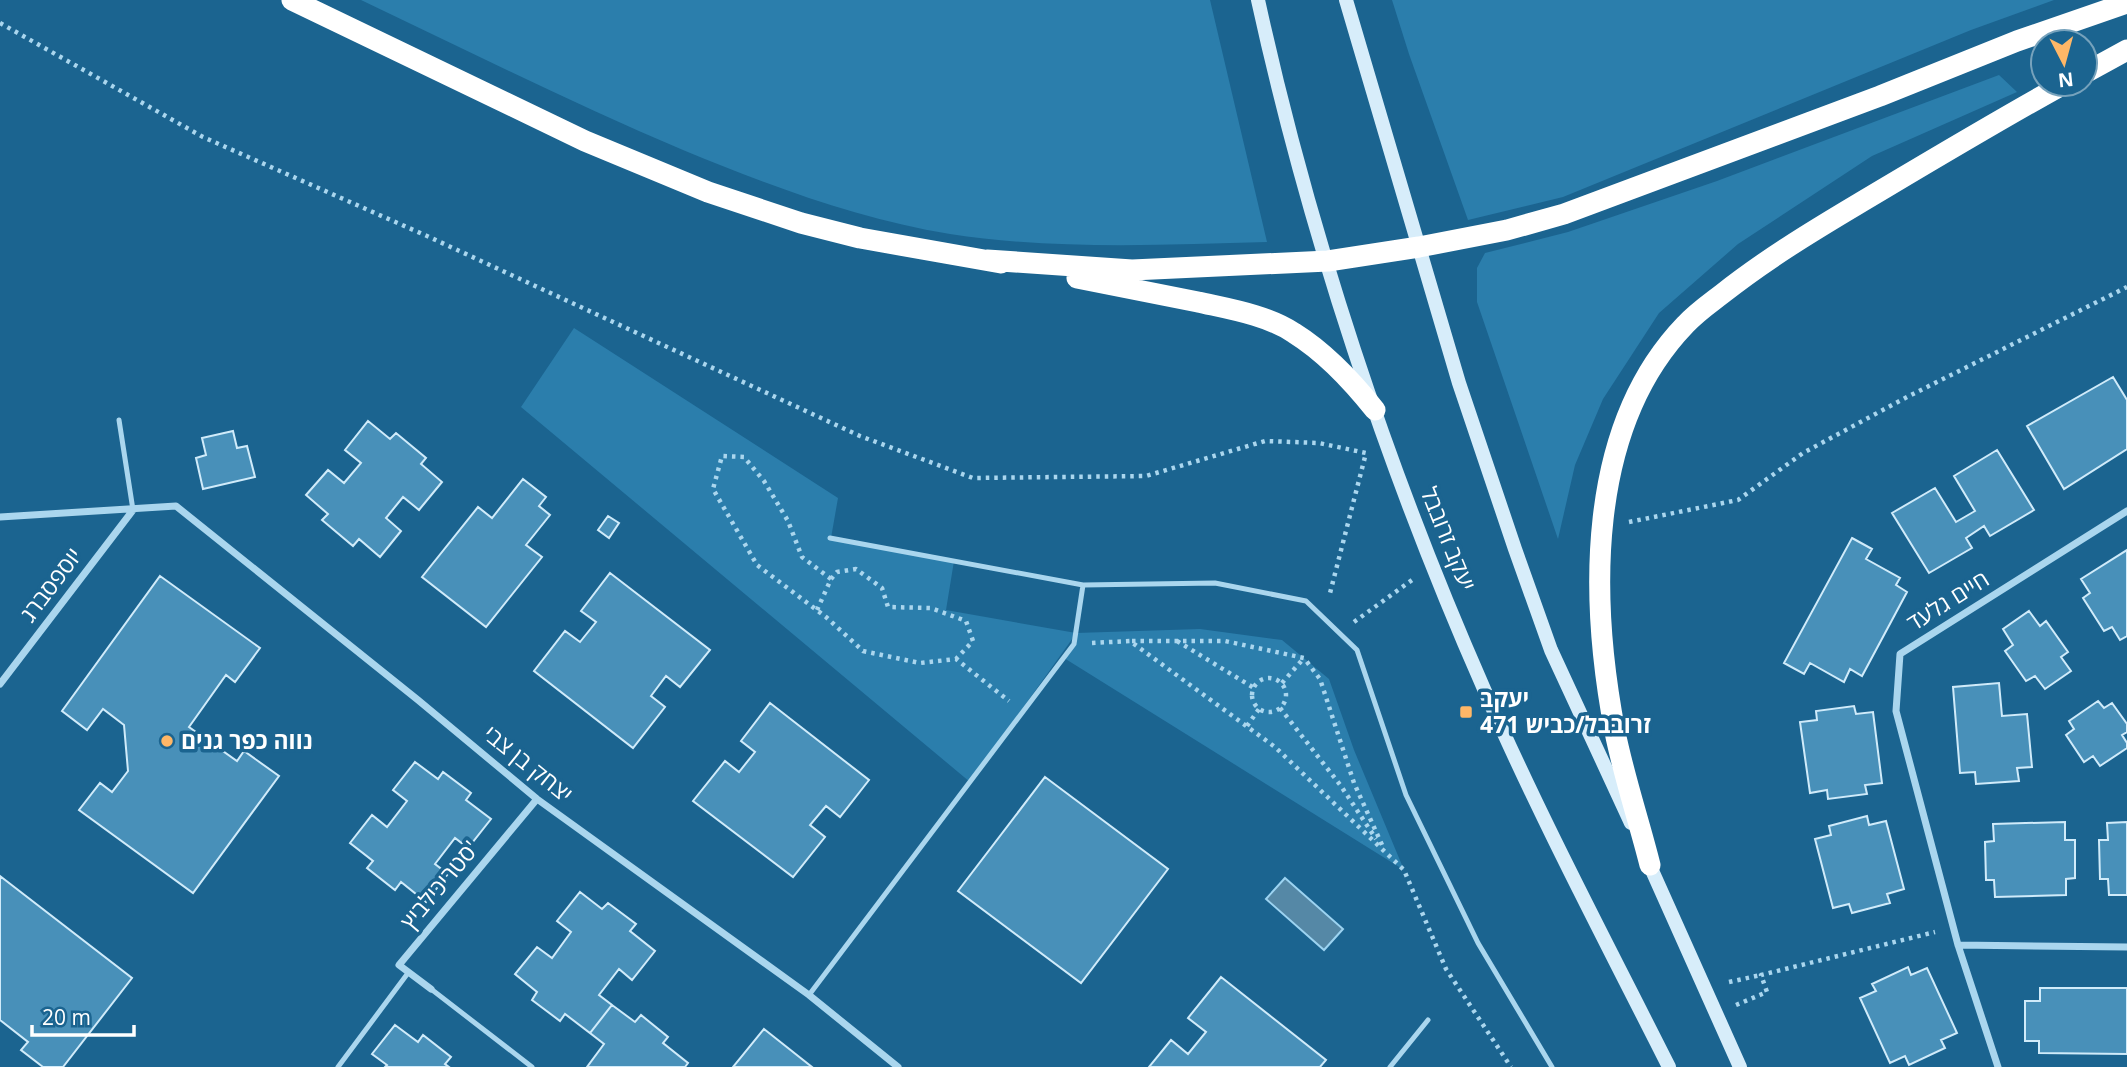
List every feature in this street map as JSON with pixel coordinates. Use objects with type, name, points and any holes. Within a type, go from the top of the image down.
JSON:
[{"type":"highway","points":[[292,0],[585,141],[708,192],[801,223],[860,238],[987,260],[1227,309],[1271,321],[1293,332],[1315,348],[1357,388],[1375,410]]},
{"type":"highway","points":[[987,260],[1132,270],[1328,261],[1507,230],[1564,214],[1880,96],[2017,41],[2127,3]]},
{"type":"highway","points":[[2099,65],[2127,50]]},
{"type":"highway","points":[[1650,865],[1616,734],[1606,676],[1599,600],[1608,484],[1619,441],[1636,397],[1661,355],[1685,325],[1752,270],[1791,243],[2039,98]]},
{"type":"main road","name":"יעקב זרובבל","points":[[1258,0],[1328,261],[1375,410],[1418,528],[1484,689],[1571,873],[1669,1067]]},
{"type":"main road","points":[[1346,0],[1459,383],[1551,650],[1740,1067]]},
{"type":"street","name":"יצחק בן צבי","points":[[0,517],[176,506],[537,799],[809,995],[898,1067]]},
{"type":"street","name":"יוספסברג","points":[[0,684],[133,510]]},
{"type":"street","name":"חיים גלעד","points":[[1998,1067],[1958,945],[1896,711],[1900,654],[2127,510]]},
{"type":"street","name":"סטריכילביץ'","points":[[408,973],[398,965],[537,799]]},
{"type":"street","points":[[1958,945],[2127,947]]},
{"type":"street","points":[[408,973],[431,989]]},
{"type":"lane","points":[[119,420],[133,510]]},
{"type":"lane","points":[[830,538],[1083,585],[1215,583],[1306,601],[1357,650],[1406,795],[1478,943],[1552,1067]]},
{"type":"lane","points":[[809,995],[1074,644],[1083,585]]},
{"type":"lane","points":[[338,1067],[408,973]]},
{"type":"lane","points":[[431,989],[532,1067]]},
{"type":"lane","points":[[1390,1067],[1428,1020]]},
{"type":"path","points":[[0,23],[203,137],[427,236],[860,436],[973,478],[1146,476],[1265,441],[1320,443],[1366,453],[1324,618]]},
{"type":"path","points":[[1603,527],[1738,500],[1803,453],[1907,397],[2127,287]]},
{"type":"path","points":[[817,610],[837,572],[856,569],[882,588],[888,607],[931,608],[966,621],[973,641],[956,659],[920,663],[863,651],[817,610],[757,565],[713,489],[722,456],[744,457],[764,481],[788,520],[802,557],[831,579]]},
{"type":"path","points":[[1339,632],[1420,575]]},
{"type":"path","points":[[1130,641],[1275,747],[1404,870],[1446,969],[1511,1067]]},
{"type":"path","points":[[1176,641],[1254,688]]},
{"type":"path","points":[[1074,644],[1225,641],[1304,658],[1320,679],[1354,783],[1385,851]]},
{"type":"path","points":[[1282,683],[1304,658]]},
{"type":"path","points":[[956,659],[1023,712]]},
{"type":"path","points":[[1266,678],[1277,680],[1282,683],[1286,693],[1284,703],[1270,712],[1259,709],[1253,700],[1254,688],[1266,678]]},
{"type":"path","points":[[1280,708],[1341,786],[1385,851]]},
{"type":"path","points":[[1247,726],[1259,709]]},
{"type":"path","points":[[1704,987],[1953,927]]},
{"type":"path","points":[[1716,1013],[1768,992],[1761,975]]},
{"type":"shaded area","points":[[361,0],[1210,0],[1267,242],[1108,245],[1028,242],[950,234],[881,219],[781,188],[683,150],[561,96]]},
{"type":"shaded area","points":[[1392,0],[2054,0],[1971,30],[1563,197],[1468,220]]},
{"type":"shaded area","points":[[1999,75],[2017,92],[1872,156],[1738,244],[1659,313],[1603,399],[1575,465],[1558,539],[1477,302],[1477,268],[1485,253],[1568,232],[1717,181]]},
{"type":"shaded area","points":[[574,328],[838,498],[831,538],[954,561],[946,610],[1076,633],[1200,629],[1282,640],[1329,679],[1354,750],[1404,870],[1064,658],[1074,644],[1075,635],[970,782],[521,407]]},
{"type":"shaded area","points":[[1285,878],[1343,929],[1324,950],[1266,899]]},
{"type":"building","points":[[2113,377],[2127,400],[2127,449],[2064,489],[2027,426]]},
{"type":"building","points":[[368,421],[390,439],[396,433],[426,458],[421,464],[442,482],[419,510],[403,497],[386,518],[401,531],[380,557],[359,539],[353,546],[322,520],[328,514],[306,495],[328,470],[344,483],[361,463],[345,450]]},
{"type":"building","points":[[233,431],[237,448],[247,446],[255,477],[203,489],[196,458],[206,455],[202,438]]},
{"type":"building","points":[[1997,450],[2034,510],[1990,536],[1984,526],[1966,538],[1972,548],[1929,573],[1892,513],[1935,488],[1956,522],[1975,511],[1954,476]]},
{"type":"building","points":[[523,479],[546,497],[539,506],[550,515],[526,545],[542,557],[486,627],[422,577],[478,507],[492,518]]},
{"type":"building","points":[[608,516],[619,523],[609,538],[598,530]]},
{"type":"building","points":[[1852,538],[1872,549],[1866,559],[1900,578],[1896,585],[1907,592],[1862,676],[1850,669],[1844,682],[1810,663],[1804,674],[1784,663]]},
{"type":"building","points":[[2127,550],[2127,636],[2120,640],[2112,627],[2104,631],[2083,598],[2090,593],[2081,579]]},
{"type":"building","points":[[610,573],[710,650],[680,687],[666,676],[651,696],[665,707],[633,748],[534,671],[565,631],[580,642],[596,622],[581,611]]},
{"type":"building","name":"נווה כפר גנים","points":[[160,576],[260,648],[235,682],[226,675],[189,727],[237,761],[244,751],[279,776],[193,893],[79,810],[100,783],[112,792],[128,771],[124,725],[103,709],[87,730],[62,711]]},
{"type":"building","points":[[2029,611],[2040,626],[2046,621],[2068,652],[2061,657],[2071,671],[2045,689],[2035,676],[2026,681],[2005,651],[2013,645],[2003,629]]},
{"type":"building","points":[[1999,683],[2002,716],[2027,714],[2032,767],[2017,768],[2019,781],[1976,784],[1975,772],[1960,773],[1953,687]]},
{"type":"building","points":[[2098,701],[2104,708],[2112,703],[2127,724],[2127,732],[2122,735],[2127,748],[2100,766],[2093,756],[2084,762],[2066,735],[2074,729],[2069,721]]},
{"type":"building","points":[[770,703],[869,780],[840,817],[826,806],[810,825],[825,837],[793,877],[693,801],[725,761],[739,772],[755,752],[741,741]]},
{"type":"building","points":[[1854,706],[1856,714],[1873,712],[1882,783],[1865,785],[1867,794],[1828,799],[1827,790],[1810,793],[1800,722],[1817,720],[1816,711]]},
{"type":"building","points":[[415,762],[438,779],[443,772],[471,793],[466,800],[491,819],[468,848],[455,838],[435,864],[448,874],[426,902],[401,882],[395,890],[367,868],[373,861],[350,843],[372,815],[387,827],[407,801],[393,790]]},
{"type":"building","points":[[1045,777],[1168,869],[1081,983],[958,891]]},
{"type":"building","points":[[1867,816],[1869,825],[1886,821],[1904,889],[1887,894],[1890,903],[1852,913],[1849,904],[1833,908],[1815,839],[1831,835],[1829,826]]},
{"type":"building","points":[[2065,822],[2065,840],[2075,840],[2075,878],[2066,879],[2066,895],[1995,897],[1994,880],[1986,880],[1985,842],[1994,841],[1993,824]]},
{"type":"building","points":[[2127,822],[2127,895],[2109,895],[2108,879],[2100,879],[2099,840],[2108,840],[2107,823]]},
{"type":"building","points":[[0,876],[132,978],[63,1067],[43,1067],[21,1050],[28,1042],[0,1020]]},
{"type":"building","points":[[580,892],[602,909],[608,903],[636,924],[630,931],[655,951],[632,980],[619,969],[599,995],[612,1005],[590,1033],[565,1014],[560,1021],[532,1000],[537,992],[515,974],[537,947],[552,958],[571,932],[557,921]]},
{"type":"building","points":[[1908,967],[1911,975],[1927,968],[1957,1033],[1941,1040],[1945,1048],[1909,1065],[1905,1056],[1890,1063],[1860,998],[1876,991],[1872,984]]},
{"type":"building","points":[[1221,977],[1326,1060],[1320,1067],[1149,1067],[1171,1040],[1188,1054],[1206,1032],[1188,1018]]},
{"type":"building","points":[[2040,988],[2127,988],[2127,1054],[2039,1053],[2039,1041],[2025,1041],[2025,1001],[2040,1001]]},
{"type":"building","points":[[612,1005],[635,1022],[641,1015],[668,1037],[663,1043],[688,1063],[685,1067],[587,1067],[604,1044],[590,1033]]},
{"type":"building","points":[[395,1025],[418,1042],[423,1035],[451,1057],[445,1064],[449,1067],[385,1067],[387,1065],[372,1054]]},
{"type":"building","points":[[764,1029],[812,1067],[733,1067]]},
{"type":"place","name":"יעקב זרובבל/כביש 471","points":[[1466,712]]},
{"type":"place","name":"נווה כפר גנים","points":[[167,741]]}]
